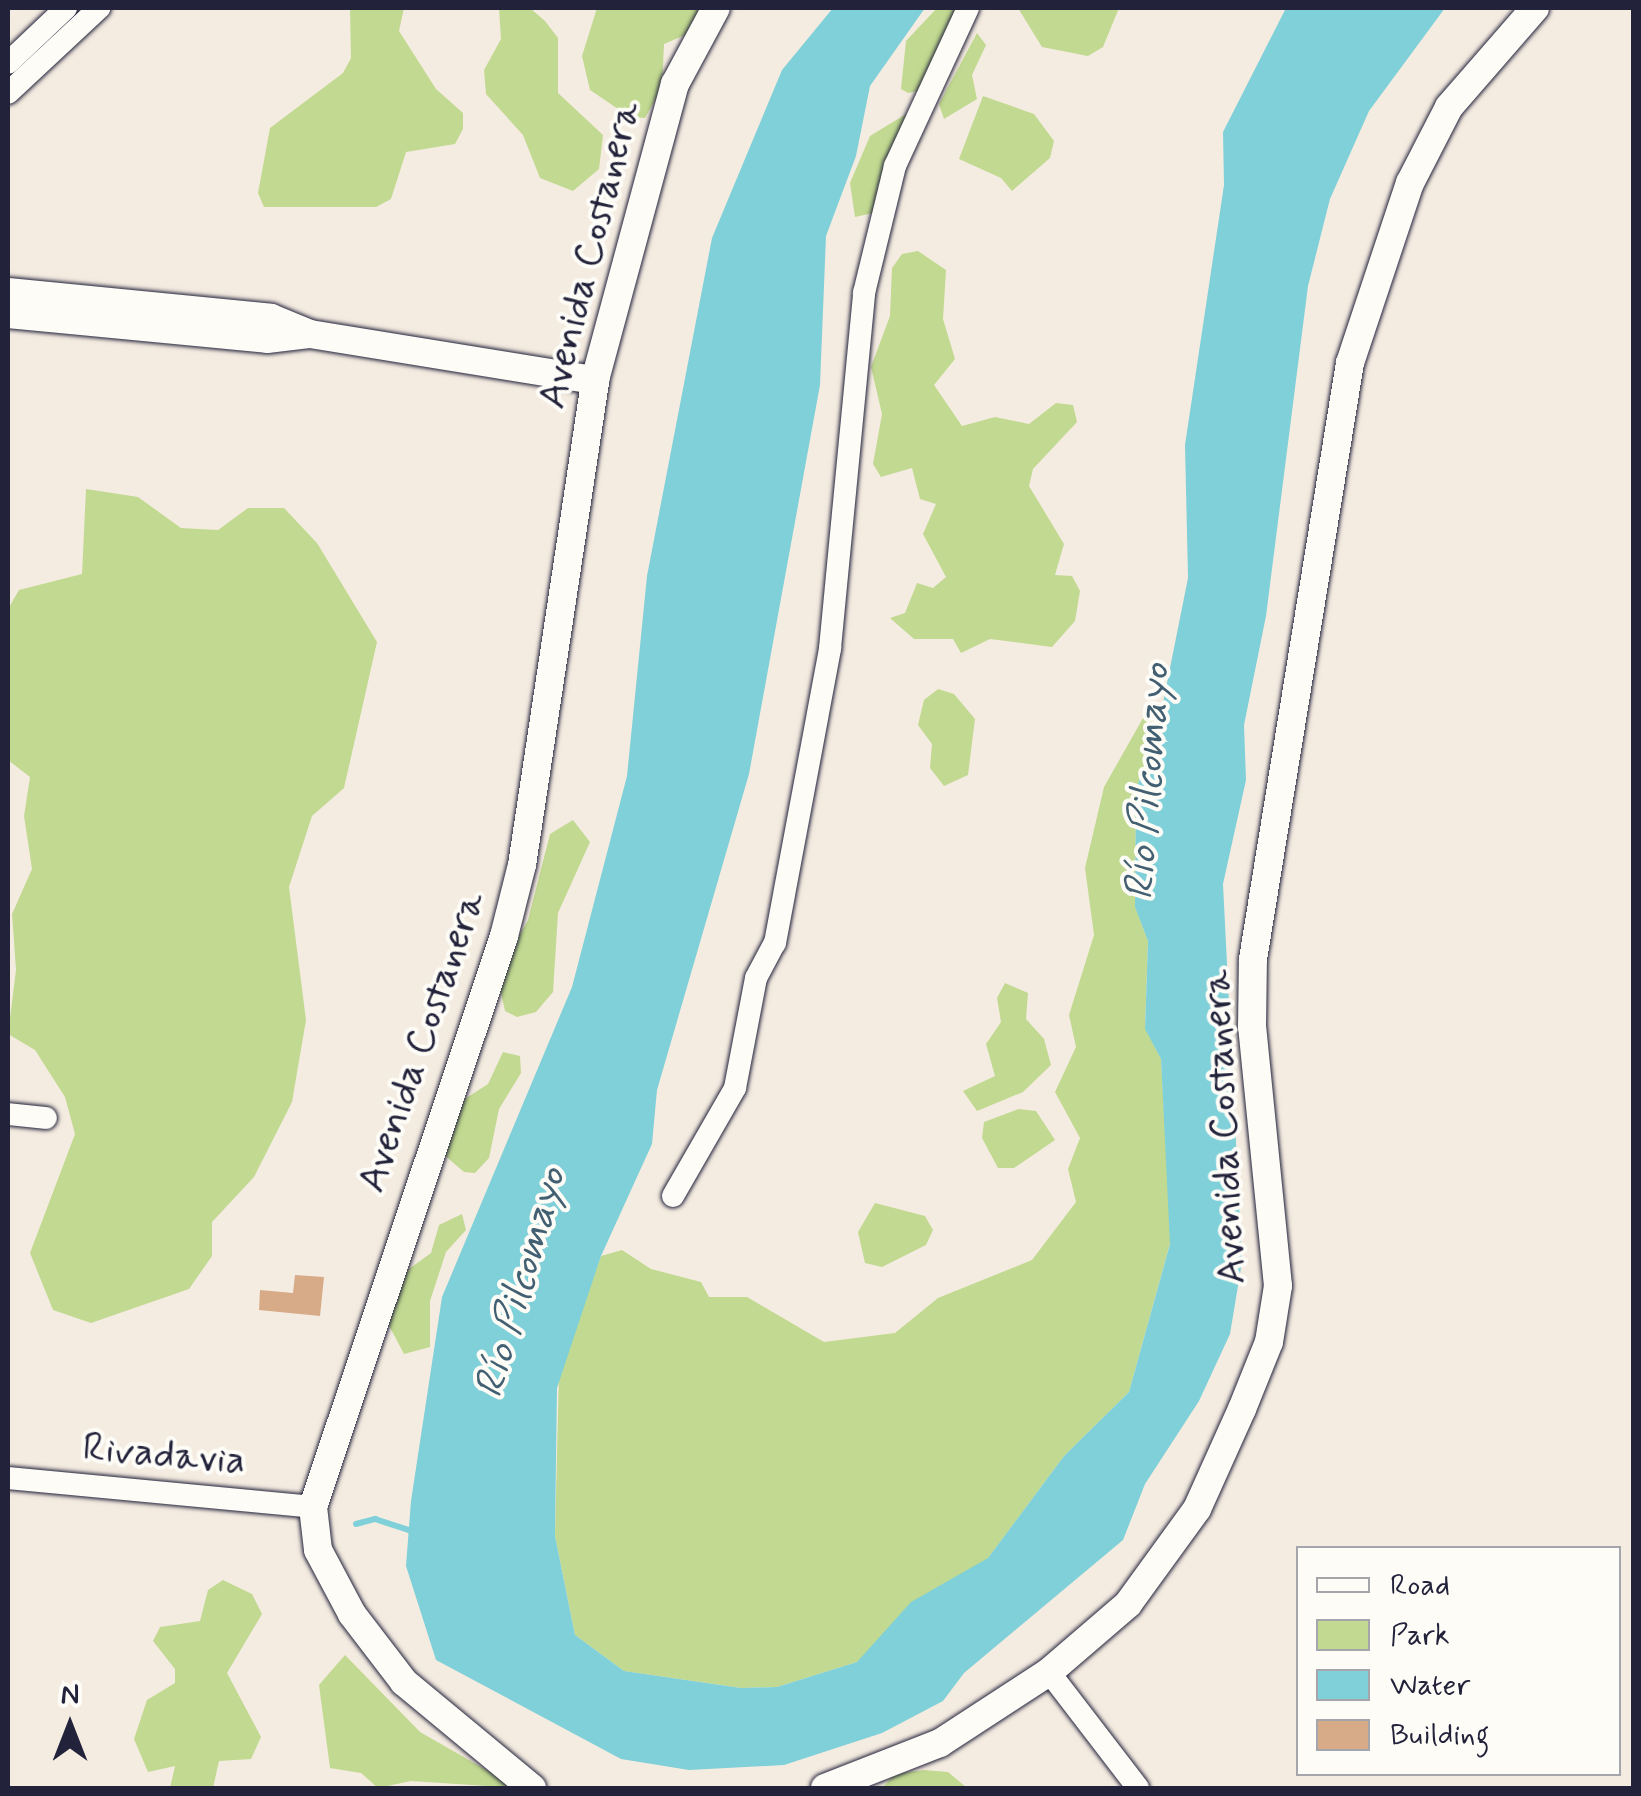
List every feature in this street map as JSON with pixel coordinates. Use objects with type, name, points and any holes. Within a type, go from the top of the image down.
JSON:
[{"type":"street","points":[[8,63],[66,8]]},
{"type":"street","points":[[8,93],[99,8]]},
{"type":"street","name":"Avenida Costanera","points":[[532,1788],[404,1682],[352,1614],[318,1550],[312,1507],[522,865],[595,380],[675,84],[716,8]]},
{"type":"street","points":[[673,1196],[734,1088],[756,978],[775,944],[830,648],[864,293],[895,166],[968,8]]},
{"type":"street","name":"Avenida Costanera","points":[[825,1788],[940,1743],[1048,1672],[1128,1604],[1197,1509],[1268,1342],[1278,1286],[1252,1027],[1253,959],[1350,363],[1410,183],[1449,107],[1535,8]]},
{"type":"street","points":[[8,292],[270,318],[310,334],[595,380]]},
{"type":"street","points":[[8,314],[266,339],[310,334]]},
{"type":"street","points":[[8,1114],[46,1118]]},
{"type":"street","name":"Rivadavia","points":[[8,1478],[312,1507]]},
{"type":"street","points":[[1048,1672],[1138,1788]]},
{"type":"green space","points":[[350,8],[404,8],[399,31],[436,89],[463,113],[463,129],[455,144],[406,152],[391,199],[376,207],[264,207],[258,193],[270,128],[343,73],[351,58]]},
{"type":"green space","points":[[499,8],[530,8],[545,21],[558,38],[558,93],[603,135],[599,169],[573,191],[540,178],[523,135],[486,94],[484,70],[501,39]]},
{"type":"green space","points":[[597,8],[706,8],[692,32],[664,44],[662,87],[645,118],[630,117],[590,90],[582,56]]},
{"type":"green space","points":[[937,8],[973,8],[924,90],[908,93],[901,89],[906,41]]},
{"type":"green space","points":[[1018,8],[1119,8],[1103,47],[1088,56],[1042,47]]},
{"type":"green space","points":[[977,33],[986,45],[972,75],[977,99],[944,119],[939,104]]},
{"type":"green space","points":[[983,96],[1034,114],[1054,141],[1050,158],[1012,191],[1001,178],[959,159]]},
{"type":"green space","points":[[906,114],[912,121],[873,213],[855,217],[850,183],[870,136]]},
{"type":"green space","points":[[918,251],[946,270],[943,319],[955,359],[934,385],[962,426],[995,417],[1029,424],[1056,403],[1073,405],[1077,422],[1033,469],[1029,486],[1064,544],[1055,575],[1072,576],[1080,591],[1075,621],[1052,647],[990,639],[961,653],[953,639],[914,639],[890,618],[905,613],[917,583],[933,588],[946,577],[923,534],[936,504],[920,499],[912,468],[881,477],[873,464],[882,414],[871,367],[890,316],[892,268],[902,254]]},
{"type":"green space","points":[[86,489],[138,497],[181,528],[218,530],[248,508],[284,508],[317,543],[377,642],[344,788],[312,816],[289,887],[306,1020],[292,1102],[254,1177],[212,1222],[212,1256],[189,1289],[91,1323],[53,1310],[30,1253],[75,1134],[65,1097],[35,1050],[8,1034],[16,970],[12,914],[32,869],[24,816],[30,777],[8,760],[8,609],[19,590],[82,574]]},
{"type":"green space","points":[[938,689],[954,694],[975,719],[968,775],[944,786],[930,768],[932,744],[918,725],[924,700]]},
{"type":"green space","points":[[1147,711],[1157,733],[1136,789],[1135,906],[1148,941],[1145,1028],[1161,1059],[1171,1240],[1129,1392],[1064,1456],[988,1558],[857,1662],[777,1687],[741,1688],[624,1671],[575,1635],[555,1536],[559,1371],[601,1256],[622,1250],[651,1269],[701,1282],[709,1297],[747,1297],[824,1342],[895,1333],[938,1298],[1032,1260],[1076,1202],[1068,1169],[1080,1138],[1055,1092],[1076,1047],[1069,1015],[1094,935],[1085,868],[1104,787]]},
{"type":"green space","points":[[573,820],[590,842],[558,913],[553,992],[536,1012],[517,1017],[505,1011],[497,975],[528,920],[550,834]]},
{"type":"green space","points":[[1005,983],[1028,993],[1026,1019],[1044,1039],[1051,1065],[1023,1092],[977,1111],[963,1091],[995,1076],[986,1044],[1001,1022],[997,998]]},
{"type":"green space","points":[[503,1052],[520,1056],[521,1073],[499,1109],[489,1158],[475,1173],[464,1172],[442,1153],[460,1102],[488,1084]]},
{"type":"green space","points":[[1019,1109],[1036,1111],[1055,1140],[1014,1168],[998,1168],[982,1138],[984,1122]]},
{"type":"green space","points":[[875,1203],[925,1216],[933,1230],[926,1245],[882,1267],[865,1263],[858,1232]]},
{"type":"green space","points":[[462,1214],[466,1230],[446,1252],[430,1301],[430,1347],[404,1354],[384,1316],[402,1274],[431,1253],[439,1225]]},
{"type":"green space","points":[[223,1580],[252,1594],[262,1614],[227,1673],[261,1737],[251,1759],[219,1761],[213,1788],[170,1788],[175,1766],[148,1772],[134,1739],[147,1700],[175,1683],[175,1669],[153,1641],[160,1627],[200,1621],[208,1590]]},
{"type":"green space","points":[[345,1655],[420,1732],[518,1788],[411,1781],[378,1788],[361,1773],[330,1768],[319,1685]]},
{"type":"green space","points":[[948,1772],[967,1788],[882,1788],[895,1774]]},
{"type":"water","name":"Río Pilcomayo","points":[[833,8],[925,8],[870,86],[856,156],[826,236],[820,385],[749,774],[657,1090],[652,1144],[601,1256],[557,1388],[555,1536],[575,1635],[624,1671],[741,1688],[777,1687],[857,1662],[911,1602],[988,1558],[1064,1456],[1129,1392],[1170,1244],[1161,1059],[1145,1029],[1148,941],[1135,907],[1136,789],[1157,733],[1188,578],[1185,445],[1224,185],[1223,132],[1286,8],[1445,8],[1369,111],[1330,199],[1308,286],[1266,616],[1244,725],[1246,780],[1223,884],[1242,1262],[1230,1334],[1199,1401],[1145,1484],[1123,1540],[964,1673],[943,1701],[882,1733],[784,1765],[689,1770],[621,1759],[436,1660],[406,1566],[411,1501],[442,1297],[572,987],[627,776],[647,576],[712,238],[782,70]]},
{"type":"building","points":[[295,1275],[324,1277],[320,1316],[259,1310],[260,1290],[293,1293]]},
{"type":"waterway","points":[[356,1524],[375,1519],[421,1534]]}]
